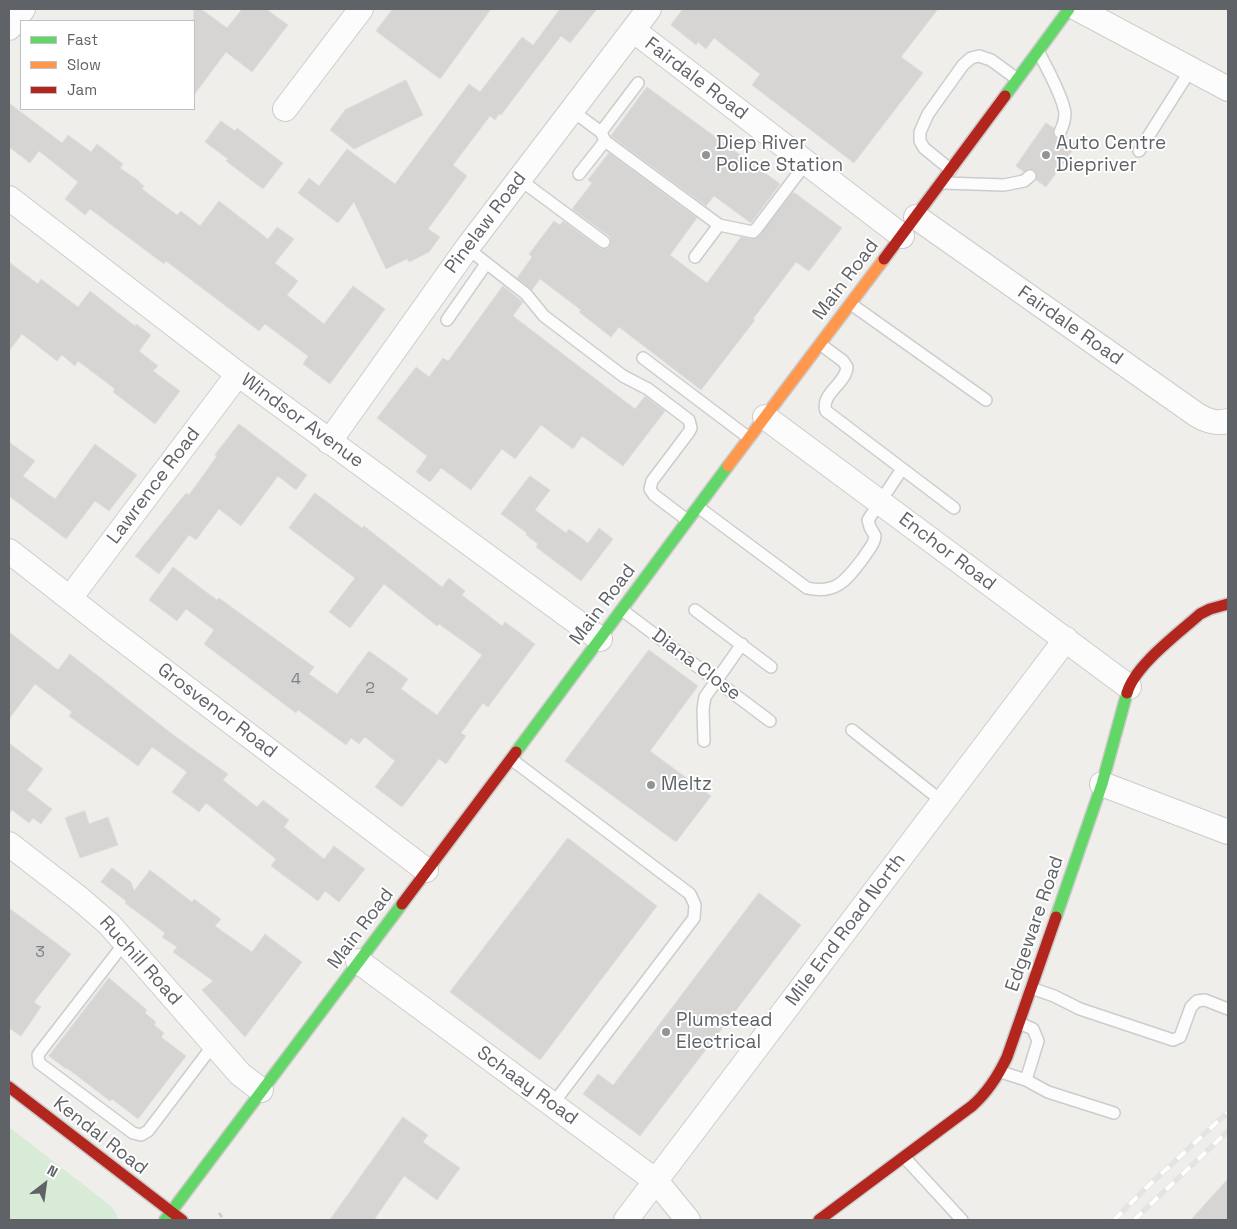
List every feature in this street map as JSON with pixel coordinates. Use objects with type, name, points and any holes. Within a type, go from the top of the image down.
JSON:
[{"type":"main road","name":"Main Road","points":[[168,1216],[698,506],[942,183],[1069,9]]},
{"type":"main road","name":"Edgeware Road","points":[[819,1220],[986,1095],[1001,1072],[1019,1023],[1102,784],[1129,687],[1143,666],[1200,614],[1210,608],[1228,604]]},
{"type":"main road","name":"Kendal Road","points":[[9,1086],[168,1216],[182,1220]]},
{"type":"street","points":[[9,28],[23,9]]},
{"type":"street","points":[[285,109],[360,9]]},
{"type":"street","name":"Pinelaw Road","points":[[329,442],[466,248],[649,9]]},
{"type":"street","points":[[1078,9],[1228,89]]},
{"type":"street","name":"Fairdale Road","points":[[633,30],[902,236]]},
{"type":"street","name":"Windsor Avenue","points":[[9,198],[329,442],[600,639]]},
{"type":"street","name":"Fairdale Road","points":[[916,217],[1197,415],[1217,423],[1228,421]]},
{"type":"street","name":"Lawrence Road","points":[[70,598],[238,374]]},
{"type":"street","name":"Enchor Road","points":[[765,418],[1129,687]]},
{"type":"street","name":"Grosvenor Road","points":[[9,551],[426,870]]},
{"type":"street","name":"Mile End Road North","points":[[626,1220],[1066,639]]},
{"type":"street","points":[[1102,784],[1228,832]]},
{"type":"street","name":"Ruchill Road","points":[[9,844],[80,898],[109,924],[126,941],[240,1074],[261,1090]]},
{"type":"street","name":"Schaay Road","points":[[358,961],[656,1181],[688,1220]]},
{"type":"lane","points":[[1038,51],[1063,105],[1064,123],[1060,132]]},
{"type":"lane","points":[[951,170],[924,148],[920,140],[920,132],[928,114],[963,65],[970,58],[979,56],[990,60],[1017,79]]},
{"type":"lane","points":[[1139,151],[1191,69]]},
{"type":"lane","points":[[579,174],[638,83]]},
{"type":"lane","points":[[571,110],[719,225],[753,232],[806,163]]},
{"type":"lane","points":[[942,183],[1004,185],[1024,181],[1030,176]]},
{"type":"lane","points":[[519,179],[604,242]]},
{"type":"lane","points":[[695,257],[719,225]]},
{"type":"lane","points":[[466,248],[526,294],[544,316],[623,376],[648,389],[689,420],[691,428],[689,432],[652,481],[650,488],[654,495],[688,520]]},
{"type":"lane","points":[[447,320],[486,264]]},
{"type":"lane","points":[[851,304],[986,400]]},
{"type":"lane","points":[[820,344],[843,361],[847,367],[845,375],[827,400],[826,411],[954,508]]},
{"type":"lane","points":[[643,358],[749,438]]},
{"type":"lane","points":[[698,506],[807,588],[817,591],[828,590],[847,579],[875,540],[868,520],[902,470]]},
{"type":"lane","name":"Diana Close","points":[[622,610],[770,721]]},
{"type":"lane","points":[[695,610],[771,667]]},
{"type":"lane","points":[[704,741],[703,703],[707,692],[742,644]]},
{"type":"lane","points":[[852,730],[943,802]]},
{"type":"lane","points":[[511,759],[690,894],[695,905],[694,918],[552,1104]]},
{"type":"lane","points":[[126,941],[40,1052],[39,1063],[133,1133],[141,1135],[148,1131],[214,1044]]},
{"type":"lane","points":[[1031,988],[1054,996],[1080,1010],[1173,1040],[1180,1036],[1191,1007],[1197,1001],[1205,1000],[1228,1009]]},
{"type":"lane","points":[[1019,1023],[1030,1026],[1035,1031],[1038,1041],[1026,1080]]},
{"type":"lane","points":[[1001,1072],[1026,1080],[1048,1092],[1114,1113]]},
{"type":"lane","points":[[904,1157],[962,1220]]},
{"type":"path","points":[[219,1213],[224,1220]]},
{"type":"green space","points":[[9,1127],[111,1206],[117,1215],[117,1220],[9,1220]]},
{"type":"building","points":[[194,9],[201,9],[227,28],[242,9],[266,9],[288,25],[252,72],[226,52],[195,94]]},
{"type":"building","points":[[393,9],[491,9],[440,79],[376,31]]},
{"type":"building","points":[[560,9],[597,9],[570,43],[561,36],[501,115],[499,114],[495,120],[490,116],[453,165],[467,176],[428,229],[440,237],[429,252],[409,262],[407,259],[386,269],[354,202],[338,223],[298,193],[309,178],[319,186],[347,149],[395,184],[469,84],[480,92],[522,37],[533,45]]},
{"type":"building","points":[[683,9],[938,9],[901,57],[923,73],[854,163],[752,85],[760,74],[714,38],[706,49],[698,42],[696,45],[671,25]]},
{"type":"building","points":[[406,80],[423,115],[354,149],[330,130],[345,110]]},
{"type":"building","name":"Diep River Police Station","points":[[647,87],[780,184],[751,223],[714,196],[706,206],[611,136]]},
{"type":"building","points":[[9,103],[62,143],[68,135],[91,152],[97,144],[123,164],[120,168],[139,181],[144,186],[142,189],[177,215],[181,211],[200,226],[219,201],[268,239],[277,227],[294,239],[275,263],[298,281],[287,295],[324,324],[353,286],[385,309],[330,384],[303,364],[308,356],[265,324],[259,331],[166,261],[164,264],[90,209],[85,215],[65,199],[78,182],[39,151],[30,163],[9,147]]},
{"type":"building","points":[[221,121],[235,131],[237,128],[283,163],[263,189],[226,161],[228,159],[205,142]]},
{"type":"building","name":"Auto Centre Diepriver","points":[[1046,123],[1054,128],[1053,133],[1056,138],[1061,139],[1066,136],[1077,144],[1046,187],[1036,180],[1037,175],[1035,171],[1029,169],[1024,172],[1016,166]]},
{"type":"building","points":[[609,153],[697,218],[670,255],[707,283],[741,237],[752,239],[758,237],[792,193],[795,193],[842,228],[809,271],[796,262],[753,319],[755,320],[701,390],[619,327],[611,337],[579,312],[581,310],[540,279],[532,290],[517,278],[532,257],[529,254],[554,221],[560,225],[563,221],[600,248],[607,249],[610,246],[611,239],[609,236],[572,209],[592,183],[588,180]]},
{"type":"building","points":[[9,262],[38,284],[41,279],[78,307],[90,291],[135,326],[136,324],[151,335],[139,351],[158,366],[153,371],[180,391],[155,424],[113,392],[115,389],[78,361],[75,366],[62,355],[57,361],[22,334],[9,351]]},
{"type":"building","points":[[503,286],[523,302],[513,316],[635,409],[645,396],[665,411],[623,466],[582,436],[573,449],[541,425],[515,459],[502,449],[471,490],[441,468],[430,482],[416,472],[427,456],[377,418],[416,367],[429,377],[443,358],[448,361]]},
{"type":"building","points":[[239,424],[307,475],[296,490],[278,476],[241,526],[219,509],[196,540],[189,535],[159,574],[135,556],[186,493],[189,495],[217,456],[215,455]]},
{"type":"building","points":[[9,442],[35,461],[23,476],[55,499],[95,444],[137,475],[109,511],[95,501],[66,539],[9,496]]},
{"type":"building","points":[[530,476],[550,490],[535,510],[566,533],[569,529],[588,543],[599,528],[613,539],[581,581],[536,547],[538,544],[526,535],[527,533],[501,514]]},
{"type":"building","points":[[315,493],[362,528],[364,526],[442,587],[449,578],[465,591],[462,595],[502,626],[505,622],[535,644],[488,707],[483,703],[461,733],[466,736],[446,764],[439,759],[402,807],[375,787],[395,761],[365,737],[359,744],[351,738],[346,745],[298,710],[296,713],[204,644],[214,630],[186,609],[177,621],[149,600],[173,567],[314,667],[309,674],[337,694],[369,651],[408,679],[401,689],[437,715],[482,655],[439,624],[437,626],[384,584],[350,628],[329,612],[355,578],[289,528]]},
{"type":"building","points":[[9,632],[58,670],[70,654],[176,737],[228,774],[223,780],[257,807],[263,800],[289,820],[284,827],[324,859],[334,846],[365,869],[339,902],[325,891],[318,901],[271,866],[276,859],[206,803],[199,812],[172,792],[187,772],[152,747],[138,766],[69,716],[72,712],[35,684],[9,719]]},
{"type":"building","points":[[649,650],[698,686],[650,751],[711,796],[676,842],[565,761]]},
{"type":"building","points":[[9,743],[43,769],[27,790],[52,809],[41,824],[33,818],[29,823],[12,810],[9,814]]},
{"type":"building","points":[[85,811],[89,824],[108,817],[118,845],[80,858],[65,818]]},
{"type":"building","points":[[568,838],[657,906],[540,1060],[450,992]]},
{"type":"building","points":[[112,868],[131,882],[134,891],[150,870],[192,902],[194,899],[221,919],[215,926],[252,952],[265,934],[302,962],[245,1037],[202,990],[213,981],[173,952],[177,947],[162,937],[165,933],[101,882]]},
{"type":"building","points":[[759,893],[801,925],[640,1136],[583,1094],[598,1074],[613,1085]]},
{"type":"building","points":[[9,908],[71,954],[34,1002],[41,1007],[21,1036],[9,1028]]},
{"type":"building","points":[[109,978],[147,1010],[145,1013],[156,1022],[154,1025],[164,1033],[161,1037],[186,1056],[138,1119],[49,1056]]},
{"type":"building","points":[[403,1117],[428,1135],[423,1142],[460,1168],[437,1200],[404,1176],[374,1220],[330,1220]]},
{"type":"building","points":[[1228,1179],[1228,1220],[1191,1220]]},
{"type":"railway","points":[[1114,1220],[1228,1112]]},
{"type":"railway","points":[[1134,1220],[1228,1131]]},
{"type":"traffic: fast","points":[[1005,96],[1069,9]]},
{"type":"traffic: fast","points":[[516,752],[728,466]]},
{"type":"traffic: fast","points":[[1056,917],[1102,784],[1127,693]]},
{"type":"traffic: fast","points":[[165,1220],[402,904]]},
{"type":"traffic: slow","points":[[728,466],[884,259]]},
{"type":"traffic: jam","points":[[884,259],[1005,96]]},
{"type":"traffic: jam","points":[[1127,693],[1139,672],[1169,640],[1200,614],[1228,604]]},
{"type":"traffic: jam","points":[[402,904],[516,752]]},
{"type":"traffic: jam","points":[[819,1220],[972,1106],[988,1089],[1007,1057],[1056,917]]},
{"type":"traffic: jam","points":[[9,1087],[182,1220]]},
{"type":"place","name":"Diep River Police Station","points":[[706,155]]},
{"type":"place","name":"Auto Centre Diepriver","points":[[1046,155]]},
{"type":"place","name":"Meltz","points":[[651,785]]},
{"type":"place","name":"Plumstead Electrical","points":[[666,1032]]}]
